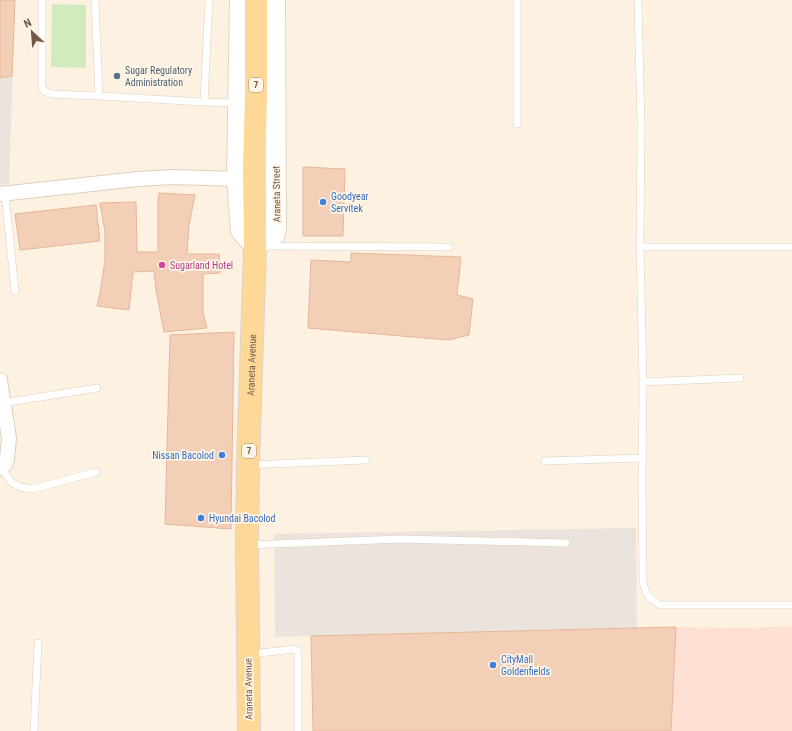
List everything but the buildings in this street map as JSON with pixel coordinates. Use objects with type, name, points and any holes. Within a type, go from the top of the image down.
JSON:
[{"type":"main road","name":"7","points":[[240,0],[237,179],[241,231],[256,246]]},
{"type":"main road","name":"Araneta Avenue","points":[[249,731],[247,545],[248,465],[256,246],[254,171],[256,0]]},
{"type":"main road","name":"Araneta Street","points":[[256,246],[275,234],[276,227],[275,0]]},
{"type":"street","points":[[3,194],[138,179],[173,177],[237,179]]},
{"type":"street","points":[[0,380],[9,438],[7,459],[5,465],[1,468]]},
{"type":"lane","points":[[42,0],[42,86],[44,91],[52,94],[239,103]]},
{"type":"lane","points":[[95,0],[99,96]]},
{"type":"lane","points":[[204,102],[209,0]]},
{"type":"lane","points":[[517,0],[517,124]]},
{"type":"lane","points":[[638,0],[641,125],[640,247],[643,382],[642,458],[644,589],[648,596],[660,605],[792,605]]},
{"type":"lane","points":[[3,194],[15,290]]},
{"type":"lane","points":[[256,246],[449,246]]},
{"type":"lane","points":[[640,247],[792,247]]},
{"type":"lane","points":[[643,382],[740,378]]},
{"type":"lane","points":[[3,403],[97,388]]},
{"type":"lane","points":[[545,461],[642,458]]},
{"type":"lane","points":[[248,465],[366,460]]},
{"type":"lane","points":[[1,468],[11,482],[20,487],[32,489],[96,472]]},
{"type":"lane","points":[[247,545],[400,539],[566,543]]},
{"type":"lane","points":[[34,731],[38,643]]},
{"type":"lane","points":[[248,654],[294,649],[297,650],[298,731]]},
{"type":"shaded area","points":[[0,0],[15,0],[9,184],[0,185]]},
{"type":"shaded area","points":[[636,528],[637,628],[275,637],[274,534]]},
{"type":"shaded area","points":[[792,626],[792,731],[313,731],[676,627],[743,628]]},
{"type":"green space","points":[[52,4],[86,5],[86,68],[51,67]]},
{"type":"place","name":"Sugar Regulatory Administration","points":[[117,76]]},
{"type":"place","name":"Goodyear Servitek","points":[[323,202]]},
{"type":"place","name":"Sugarland Hotel","points":[[162,265]]},
{"type":"place","name":"Nissan Bacolod","points":[[222,455]]},
{"type":"place","name":"Hyundai Bacolod","points":[[201,518]]},
{"type":"place","name":"CityMall Goldenfields","points":[[493,665]]}]
